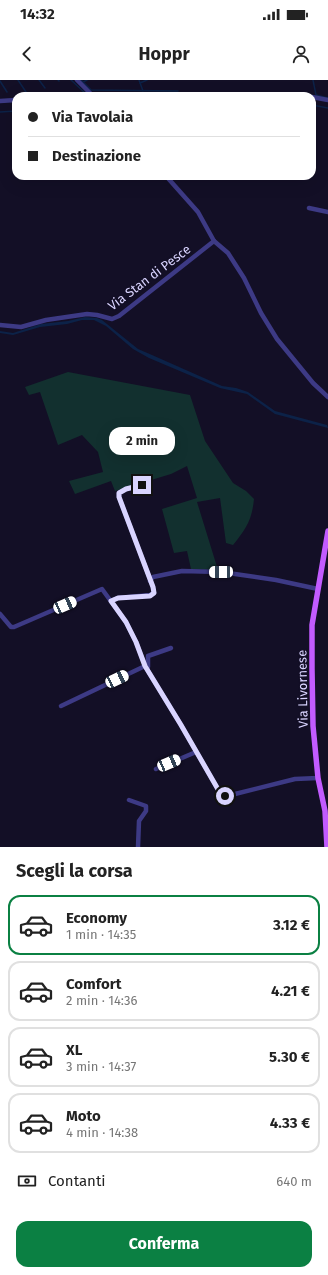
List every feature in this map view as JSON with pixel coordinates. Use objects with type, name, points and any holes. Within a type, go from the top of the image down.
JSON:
[{"type":"main road","name":"Via Livornese","points":[[328,531],[312,626],[314,726],[318,778],[325,800],[328,847]]},
{"type":"street","points":[[77,80],[89,92]]},
{"type":"street","points":[[316,98],[328,100]]},
{"type":"street","points":[[0,101],[12,100]]},
{"type":"street","points":[[170,180],[198,212],[214,241],[228,253],[244,278],[261,313],[277,339],[309,378],[328,397]]},
{"type":"street","points":[[309,208],[328,212]]},
{"type":"street","name":"Via Stan di Pesce","points":[[0,325],[21,327],[46,320],[87,314],[112,319],[119,316],[214,241]]},
{"type":"street","points":[[111,601],[118,598],[152,595],[154,590],[119,497],[119,493],[126,489],[142,485]]},
{"type":"street","points":[[150,581],[153,576],[182,571],[221,572],[276,580],[318,589]]},
{"type":"street","points":[[0,614],[11,627],[14,627],[102,589],[126,622],[136,642],[145,666],[219,791],[225,796],[295,779],[318,778]]},
{"type":"street","points":[[149,672],[147,662],[148,656],[171,648]]},
{"type":"street","points":[[61,706],[145,666]]},
{"type":"street","points":[[156,769],[196,752]]},
{"type":"street","points":[[129,800],[146,806],[146,811],[139,821],[138,847]]},
{"type":"green space","points":[[68,372],[190,395],[205,441],[233,483],[246,491],[254,499],[252,513],[248,524],[233,545],[226,543],[220,498],[197,502],[218,570],[191,569],[187,551],[174,553],[162,509],[197,498],[187,466],[171,474],[115,491],[111,481],[75,494],[69,481],[103,472],[98,452],[82,435],[58,445],[40,392],[29,395],[25,387]]},
{"type":"water","points":[[85,317],[102,320],[138,349],[222,386],[248,392],[275,411],[327,425],[328,428],[275,414],[247,394],[220,388],[149,358],[133,349],[106,326],[94,320],[82,320],[67,324],[40,327],[13,335],[0,333],[0,331],[13,333],[41,324],[68,321]]},
{"type":"waterway","points":[[18,80],[26,92]]},
{"type":"waterway","points":[[39,80],[45,88]]},
{"type":"waterway","points":[[71,80],[84,92]]},
{"type":"waterway","points":[[81,80],[91,90],[178,91]]},
{"type":"waterway","points":[[83,82],[87,80]]},
{"type":"waterway","points":[[139,80],[143,91]]},
{"type":"waterway","points":[[140,83],[147,80]]},
{"type":"waterway","points":[[313,80],[315,92]]},
{"type":"waterway","points":[[0,81],[7,92]]},
{"type":"waterway","points":[[316,95],[328,98]]},
{"type":"waterway","points":[[316,106],[328,108]]},
{"type":"waterway","points":[[0,112],[12,111]]},
{"type":"route","points":[[142,485],[126,489],[119,493],[119,497],[154,593],[150,596],[118,598],[111,601],[126,622],[136,642],[145,666],[167,700],[219,791],[225,796]]}]
